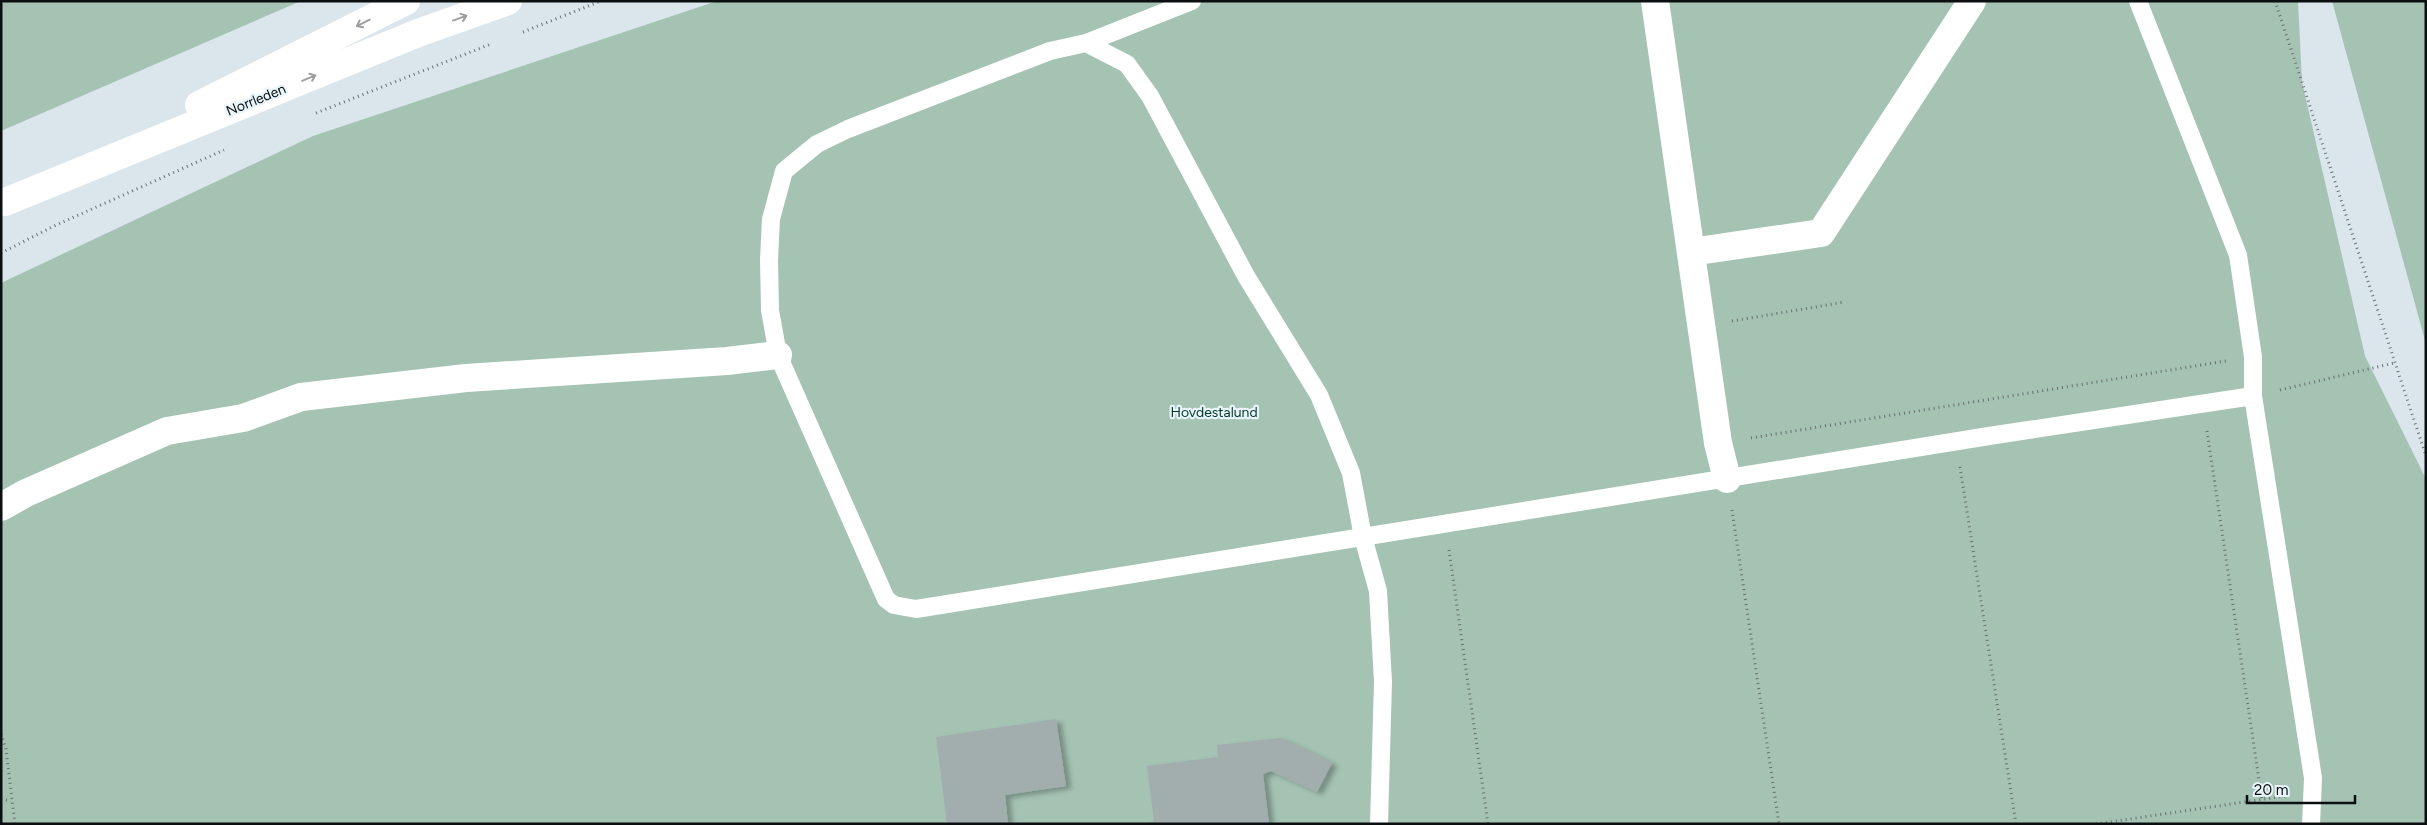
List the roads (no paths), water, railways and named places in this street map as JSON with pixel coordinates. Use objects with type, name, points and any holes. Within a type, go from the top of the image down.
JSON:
[{"type":"street","name":"Norrleden","points":[[3,204],[406,1]]},
{"type":"street","name":"Norrleden","points":[[3,204],[418,33],[508,1]]},
{"type":"street","points":[[1655,1],[1718,443],[1727,480]]},
{"type":"street","points":[[1691,252],[1822,233],[1972,1]]},
{"type":"street","points":[[1,507],[26,493],[167,431],[243,418],[301,397],[466,378],[727,361],[778,355]]},
{"type":"lane","points":[[1192,1],[1086,43],[1050,51],[848,129],[818,144],[784,171],[771,219],[769,260],[770,310],[778,355],[886,599],[894,605],[916,610],[1956,442],[2253,396]]},
{"type":"lane","points":[[2138,1],[2238,254],[2253,357],[2253,396],[2313,778],[2311,824]]},
{"type":"lane","points":[[1086,43],[1127,64],[1150,96],[1246,276],[1319,395],[1351,473],[1364,537],[1378,591],[1383,682],[1379,824]]},
{"type":"park label","name":"Hovdestalund","points":[[1214,412]]}]
